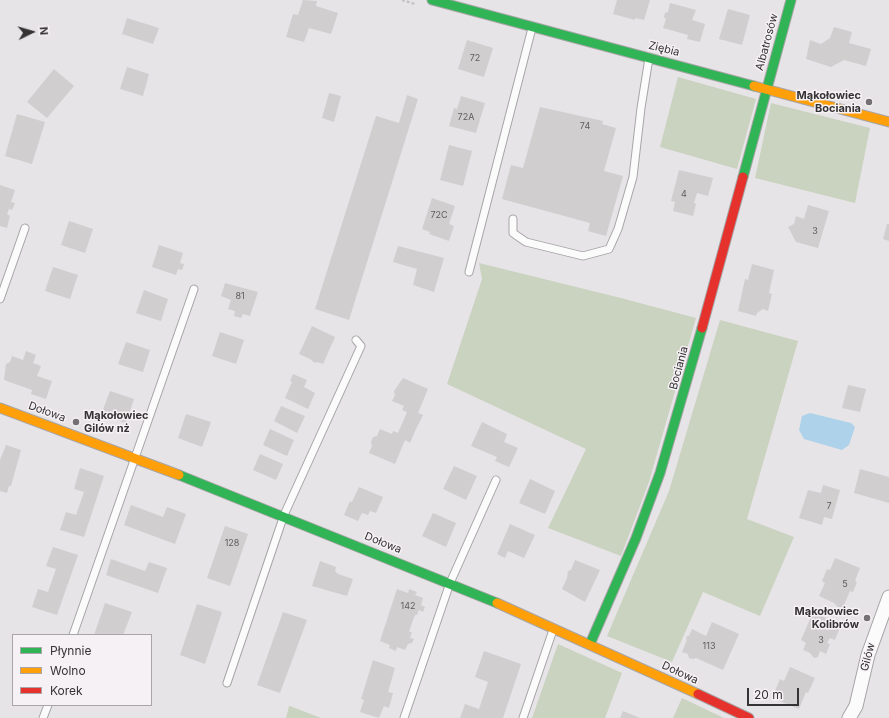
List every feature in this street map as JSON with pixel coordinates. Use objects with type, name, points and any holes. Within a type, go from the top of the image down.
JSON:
[{"type":"street","name":"Ziębia","points":[[432,0],[532,28],[889,122]]},
{"type":"street","name":"Albatrosów","points":[[766,90],[791,0]]},
{"type":"street","name":"Bociania","points":[[590,644],[636,538],[660,473],[707,311],[766,90]]},
{"type":"street","name":"Dołowa","points":[[0,408],[284,515],[450,583],[590,644],[749,718]]},
{"type":"street","name":"Gilów","points":[[850,718],[856,706],[868,655],[889,597]]},
{"type":"lane","points":[[469,272],[532,28]]},
{"type":"lane","points":[[512,219],[514,233],[526,242],[583,256],[609,249],[618,229],[633,177],[641,108],[649,58]]},
{"type":"lane","points":[[0,298],[25,228]]},
{"type":"lane","points":[[73,634],[194,289]]},
{"type":"lane","points":[[227,683],[284,515],[361,346],[356,340]]},
{"type":"lane","points":[[404,718],[450,583],[496,480]]},
{"type":"lane","points":[[523,718],[554,628]]},
{"type":"lane","points":[[43,718],[48,706]]},
{"type":"green space","points":[[678,77],[756,99],[737,169],[660,147]]},
{"type":"green space","points":[[771,103],[870,128],[855,203],[755,178]]},
{"type":"green space","points":[[479,263],[696,318],[649,482],[621,556],[548,528],[586,449],[447,384],[482,279]]},
{"type":"green space","points":[[720,320],[798,341],[747,519],[794,537],[760,616],[703,592],[672,662],[607,636],[669,491]]},
{"type":"green space","points":[[558,644],[622,673],[605,718],[532,718]]},
{"type":"green space","points":[[682,698],[724,718],[673,718]]},
{"type":"green space","points":[[290,706],[321,718],[286,718]]},
{"type":"water","points":[[810,413],[851,423],[855,427],[849,445],[842,450],[804,439],[799,430],[802,416]]},
{"type":"building","points":[[303,0],[317,1],[316,6],[338,13],[331,34],[309,28],[304,42],[286,37],[293,14],[298,15]]},
{"type":"building","points":[[617,0],[650,0],[644,20],[635,18],[635,20],[613,14]]},
{"type":"building","points":[[670,3],[696,10],[692,20],[705,24],[700,42],[687,39],[688,35],[663,28],[666,19],[664,17],[665,13],[668,12]]},
{"type":"building","points":[[728,9],[750,15],[742,45],[719,39]]},
{"type":"building","points":[[127,18],[159,28],[153,44],[122,34]]},
{"type":"building","points":[[834,27],[852,32],[849,43],[871,49],[866,66],[844,60],[831,67],[806,59],[810,40],[821,44],[830,38]]},
{"type":"building","points":[[467,40],[493,48],[484,77],[458,69]]},
{"type":"building","points":[[127,67],[149,74],[143,96],[120,89]]},
{"type":"building","points":[[54,69],[74,86],[47,118],[27,102]]},
{"type":"building","points":[[329,93],[341,96],[334,122],[322,118]]},
{"type":"building","points":[[407,95],[418,99],[349,320],[315,309],[376,116],[399,123]]},
{"type":"building","points":[[461,96],[485,103],[476,133],[449,126],[454,108],[457,109]]},
{"type":"building","points":[[540,107],[603,121],[602,124],[616,128],[604,171],[623,176],[606,236],[588,231],[590,223],[502,199],[511,165],[523,168]]},
{"type":"building","points":[[17,114],[45,122],[32,164],[5,156]]},
{"type":"building","points":[[449,145],[472,151],[463,186],[440,180]]},
{"type":"building","points":[[679,170],[713,178],[708,196],[697,193],[694,203],[696,204],[693,216],[673,211],[675,202],[671,201]]},
{"type":"building","points":[[0,185],[15,190],[11,202],[15,203],[12,210],[9,209],[7,214],[10,216],[7,228],[0,226]]},
{"type":"building","points":[[432,198],[455,206],[449,224],[454,226],[449,241],[429,234],[430,232],[422,229]]},
{"type":"building","points":[[808,205],[829,211],[818,248],[796,242],[788,227],[794,224],[796,216],[804,219]]},
{"type":"building","points":[[69,221],[93,229],[85,253],[61,245]]},
{"type":"building","points":[[887,224],[889,224],[889,241],[883,239]]},
{"type":"building","points":[[159,245],[183,253],[180,263],[184,264],[182,270],[178,269],[176,275],[152,267]]},
{"type":"building","points":[[398,246],[444,258],[434,292],[413,285],[417,269],[393,262]]},
{"type":"building","points":[[752,264],[774,270],[769,293],[772,294],[768,311],[763,309],[757,313],[756,316],[738,311],[745,279],[748,280]]},
{"type":"building","points":[[53,267],[78,275],[70,299],[45,291]]},
{"type":"building","points":[[225,283],[258,292],[250,316],[243,314],[241,318],[234,316],[235,311],[228,309],[231,300],[221,296]]},
{"type":"building","points":[[144,290],[168,299],[161,321],[136,313]]},
{"type":"building","points":[[312,326],[335,337],[323,364],[317,362],[315,363],[299,354]]},
{"type":"building","points":[[220,332],[244,340],[236,364],[212,356]]},
{"type":"building","points":[[126,342],[150,350],[143,372],[118,364]]},
{"type":"building","points":[[26,351],[36,355],[33,363],[41,366],[37,376],[52,381],[46,399],[31,394],[32,390],[4,380],[6,364],[10,362],[12,356],[23,360]]},
{"type":"building","points":[[293,374],[307,380],[304,387],[315,393],[308,409],[285,398],[292,382],[290,381]]},
{"type":"building","points":[[403,378],[428,389],[418,413],[423,415],[410,443],[405,440],[395,464],[369,453],[372,446],[371,442],[373,437],[377,436],[380,429],[392,434],[393,431],[398,433],[407,412],[402,410],[404,406],[392,401],[395,395],[394,391]]},
{"type":"building","points":[[848,385],[866,389],[860,412],[842,408]]},
{"type":"building","points":[[110,391],[134,399],[126,423],[101,415]]},
{"type":"building","points":[[281,406],[305,416],[297,433],[274,421]]},
{"type":"building","points":[[186,414],[211,422],[202,447],[178,438]]},
{"type":"building","points":[[482,422],[507,434],[504,442],[518,448],[509,467],[495,461],[497,457],[471,446]]},
{"type":"building","points":[[270,429],[294,440],[287,456],[263,445]]},
{"type":"building","points":[[6,445],[21,450],[11,486],[9,486],[7,493],[0,491],[0,460]]},
{"type":"building","points":[[260,454],[283,464],[276,480],[253,470]]},
{"type":"building","points":[[454,466],[477,476],[466,500],[443,489]]},
{"type":"building","points":[[80,468],[104,476],[84,537],[60,530],[66,512],[76,515],[84,492],[74,489]]},
{"type":"building","points":[[860,469],[889,477],[889,503],[854,493]]},
{"type":"building","points":[[530,479],[555,491],[545,514],[519,503]]},
{"type":"building","points":[[823,485],[840,490],[832,519],[824,517],[822,525],[799,518],[808,490],[821,493]]},
{"type":"building","points":[[359,487],[383,497],[376,513],[370,511],[368,515],[362,513],[358,521],[344,515],[350,501],[352,502]]},
{"type":"building","points":[[131,505],[163,517],[167,507],[186,514],[175,544],[124,525]]},
{"type":"building","points":[[433,513],[456,523],[446,547],[422,536]]},
{"type":"building","points":[[510,524],[535,535],[524,558],[508,551],[505,558],[497,554]]},
{"type":"building","points":[[225,526],[248,534],[230,586],[207,578]]},
{"type":"building","points":[[53,547],[78,555],[57,615],[32,607],[38,589],[48,592],[56,569],[46,566]]},
{"type":"building","points":[[835,558],[860,568],[853,592],[850,591],[843,607],[838,607],[834,603],[819,596],[825,583],[822,581],[827,569],[830,570]]},
{"type":"building","points":[[111,559],[145,571],[149,562],[167,568],[158,593],[106,575]]},
{"type":"building","points":[[575,560],[600,570],[585,602],[562,589],[567,578],[568,571],[571,570]]},
{"type":"building","points":[[320,561],[336,567],[335,571],[338,574],[353,579],[347,596],[312,586]]},
{"type":"building","points":[[397,589],[408,593],[409,589],[417,592],[415,595],[423,598],[421,605],[425,607],[423,612],[419,610],[412,623],[409,632],[412,632],[410,638],[414,639],[412,643],[408,644],[405,650],[397,647],[396,651],[389,648],[390,645],[380,641]]},
{"type":"building","points":[[105,603],[132,612],[123,634],[94,634]]},
{"type":"building","points":[[197,604],[222,612],[205,664],[180,655]]},
{"type":"building","points":[[283,612],[307,620],[280,693],[257,685]]},
{"type":"building","points":[[813,612],[841,625],[835,640],[830,638],[827,643],[830,644],[826,654],[820,651],[818,657],[814,658],[810,653],[803,650],[806,643],[801,640]]},
{"type":"building","points":[[712,622],[739,634],[723,670],[696,658],[689,658],[688,654],[682,652],[687,636],[689,636],[692,629],[706,636]]},
{"type":"building","points":[[484,651],[521,664],[503,718],[460,718],[465,704],[479,709],[488,682],[475,677]]},
{"type":"building","points":[[373,660],[395,668],[388,692],[393,693],[389,708],[384,706],[379,718],[360,712],[364,700],[361,699]]},
{"type":"building","points":[[790,667],[815,678],[808,693],[806,692],[799,709],[772,698],[780,679],[784,681]]},
{"type":"building","points":[[623,711],[640,718],[620,718]]},
{"type":"traffic: fast","points":[[432,0],[754,86]]},
{"type":"traffic: fast","points":[[743,177],[791,0]]},
{"type":"traffic: fast","points":[[590,644],[636,538],[660,473],[702,328]]},
{"type":"traffic: fast","points":[[179,475],[497,603]]},
{"type":"traffic: slow","points":[[754,86],[889,122]]},
{"type":"traffic: slow","points":[[0,408],[179,475]]},
{"type":"traffic: slow","points":[[497,603],[698,694]]},
{"type":"traffic: jam","points":[[702,328],[743,177]]},
{"type":"traffic: jam","points":[[698,694],[749,718]]},
{"type":"place","name":"Mąkołowiec Bociania","points":[[869,102]]},
{"type":"place","name":"Mąkołowiec Gilów nż","points":[[76,422]]},
{"type":"place","name":"Mąkołowiec Kolibrów","points":[[867,618]]}]
